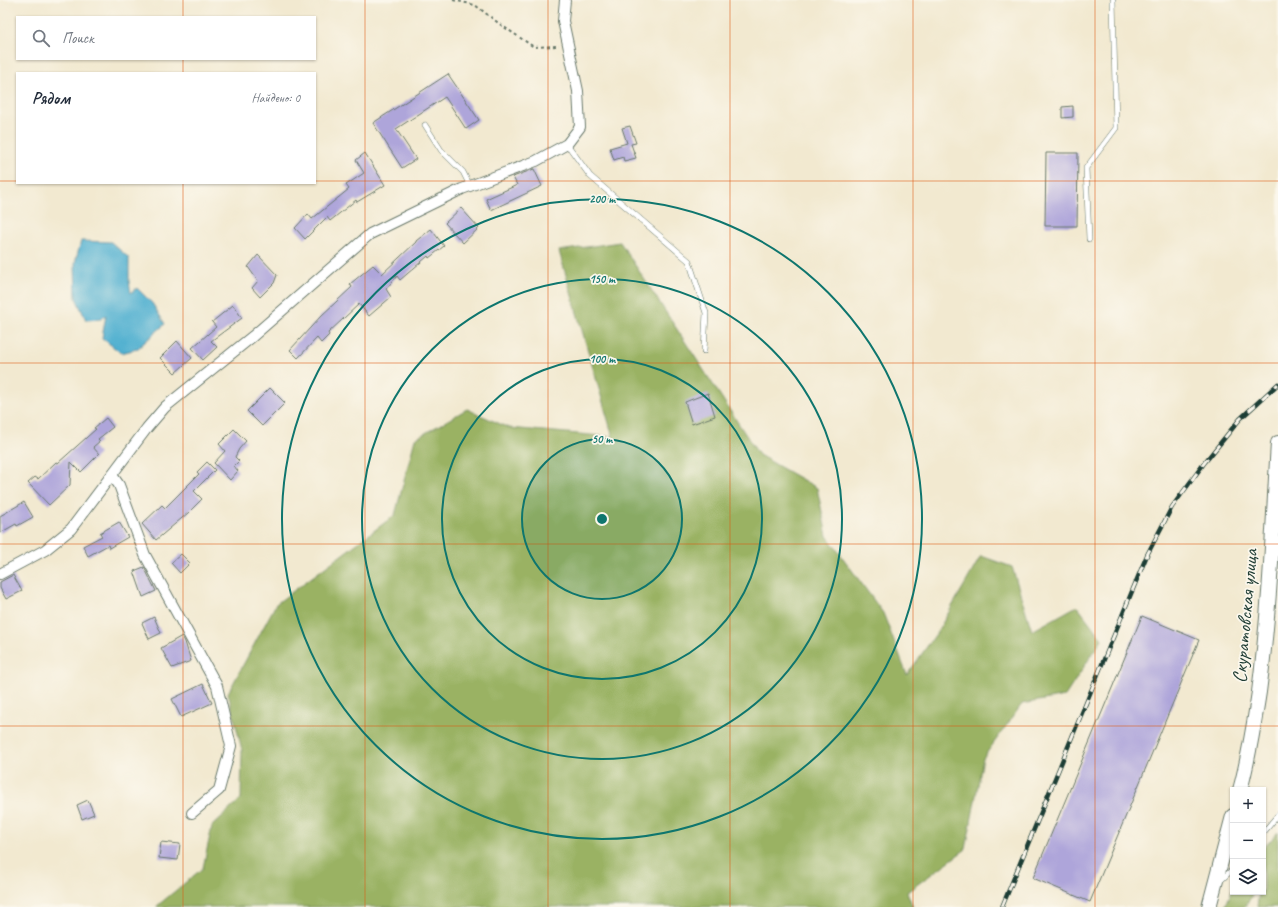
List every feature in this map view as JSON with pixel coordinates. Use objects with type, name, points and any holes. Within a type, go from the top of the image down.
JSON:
[{"type":"street","points":[[0,574],[45,550],[71,529],[147,428],[165,407],[252,336],[370,234],[470,186],[536,161],[567,144],[580,127],[578,91],[563,21],[565,0]]},
{"type":"street","name":"Скуратовская улица","points":[[1241,787],[1245,773],[1263,663],[1278,443]]},
{"type":"street","points":[[112,475],[119,485],[145,555],[217,686],[231,746],[219,790],[192,814]]},
{"type":"street","points":[[1209,907],[1231,823]]},
{"type":"lane","points":[[1089,239],[1086,168],[1116,128],[1113,0]]},
{"type":"lane","points":[[426,125],[441,150],[463,172],[470,186]]},
{"type":"lane","points":[[567,144],[590,176],[689,261],[706,313],[704,352]]},
{"type":"lane","points":[[1266,829],[1278,815]]},
{"type":"lane","points":[[1214,886],[1230,871]]},
{"type":"path","points":[[453,0],[475,5],[534,47],[568,46]]},
{"type":"green space","points":[[620,242],[759,455],[817,488],[827,536],[883,613],[907,675],[938,631],[981,556],[1012,567],[1032,631],[1077,606],[1102,639],[1065,696],[1022,704],[983,758],[966,849],[907,892],[913,907],[157,907],[203,868],[212,826],[241,799],[242,750],[228,693],[276,604],[395,515],[415,439],[467,409],[509,428],[613,437],[559,251]]},
{"type":"green space","points":[[1278,832],[1278,907],[1257,907],[1259,895],[1266,895],[1266,846]]},
{"type":"green space","points":[[1230,895],[1252,895],[1245,907],[1225,907]]},
{"type":"water","points":[[81,241],[111,242],[129,258],[129,282],[131,293],[137,288],[152,303],[165,324],[137,349],[121,353],[102,338],[106,315],[101,319],[86,320],[76,298],[75,263]]},
{"type":"building","points":[[448,74],[479,120],[466,129],[445,97],[396,129],[416,159],[402,168],[373,123]]},
{"type":"building","points":[[1073,106],[1073,117],[1062,118],[1062,107]]},
{"type":"building","points":[[630,126],[636,143],[631,144],[636,158],[624,161],[623,157],[614,160],[610,148],[627,143],[622,128]]},
{"type":"building","points":[[365,153],[385,185],[357,202],[356,200],[330,221],[327,217],[305,239],[295,228],[308,214],[312,219],[349,189],[346,185],[364,173],[356,160]]},
{"type":"building","points":[[1046,153],[1078,153],[1077,226],[1045,226]]},
{"type":"building","points":[[534,169],[542,186],[491,210],[486,199],[517,185],[513,177]]},
{"type":"building","points":[[461,208],[479,228],[463,243],[445,223]]},
{"type":"building","points":[[431,229],[444,246],[429,258],[428,256],[400,280],[397,276],[386,289],[391,297],[369,316],[359,304],[328,333],[329,335],[321,343],[317,338],[298,358],[290,350],[321,316],[352,287],[350,284],[373,265],[382,274],[416,241]]},
{"type":"building","points":[[258,255],[277,275],[274,283],[260,297],[252,288],[258,281],[248,267]]},
{"type":"building","points":[[233,305],[242,318],[211,341],[217,347],[203,360],[192,348],[216,327],[212,322]]},
{"type":"building","points":[[177,341],[192,358],[175,373],[160,358]]},
{"type":"building","points":[[270,388],[285,403],[262,426],[247,411]]},
{"type":"building","points":[[708,393],[715,416],[692,424],[685,402]]},
{"type":"building","points":[[106,418],[113,427],[98,439],[100,441],[93,447],[99,454],[81,472],[71,462],[70,485],[49,505],[28,483],[35,477],[38,479],[56,462],[58,463]]},
{"type":"building","points":[[234,429],[246,441],[239,449],[235,457],[239,461],[234,466],[238,471],[230,480],[214,463],[225,451],[219,444]]},
{"type":"building","points":[[207,462],[215,470],[194,491],[202,499],[156,540],[142,524],[162,505],[165,508],[199,474],[197,472]]},
{"type":"building","points":[[24,502],[33,517],[0,533],[0,516]]},
{"type":"building","points":[[119,522],[128,537],[109,548],[108,545],[88,556],[83,546],[102,536],[100,533]]},
{"type":"building","points":[[181,554],[190,563],[180,573],[171,563]]},
{"type":"building","points":[[144,567],[156,591],[143,597],[134,571]]},
{"type":"building","points":[[13,575],[22,591],[6,599],[0,588],[0,582]]},
{"type":"building","points":[[1142,616],[1199,640],[1090,902],[1033,878]]},
{"type":"building","points":[[154,617],[161,633],[149,639],[142,623]]},
{"type":"building","points":[[182,636],[191,661],[172,668],[161,648]]},
{"type":"building","points":[[203,684],[212,703],[181,717],[172,699]]},
{"type":"building","points":[[88,800],[94,814],[82,819],[77,805]]},
{"type":"building","points":[[161,842],[180,844],[178,860],[159,858]]},
{"type":"railway","points":[[1002,907],[1147,555],[1172,507],[1205,462],[1240,419],[1278,384]]}]
